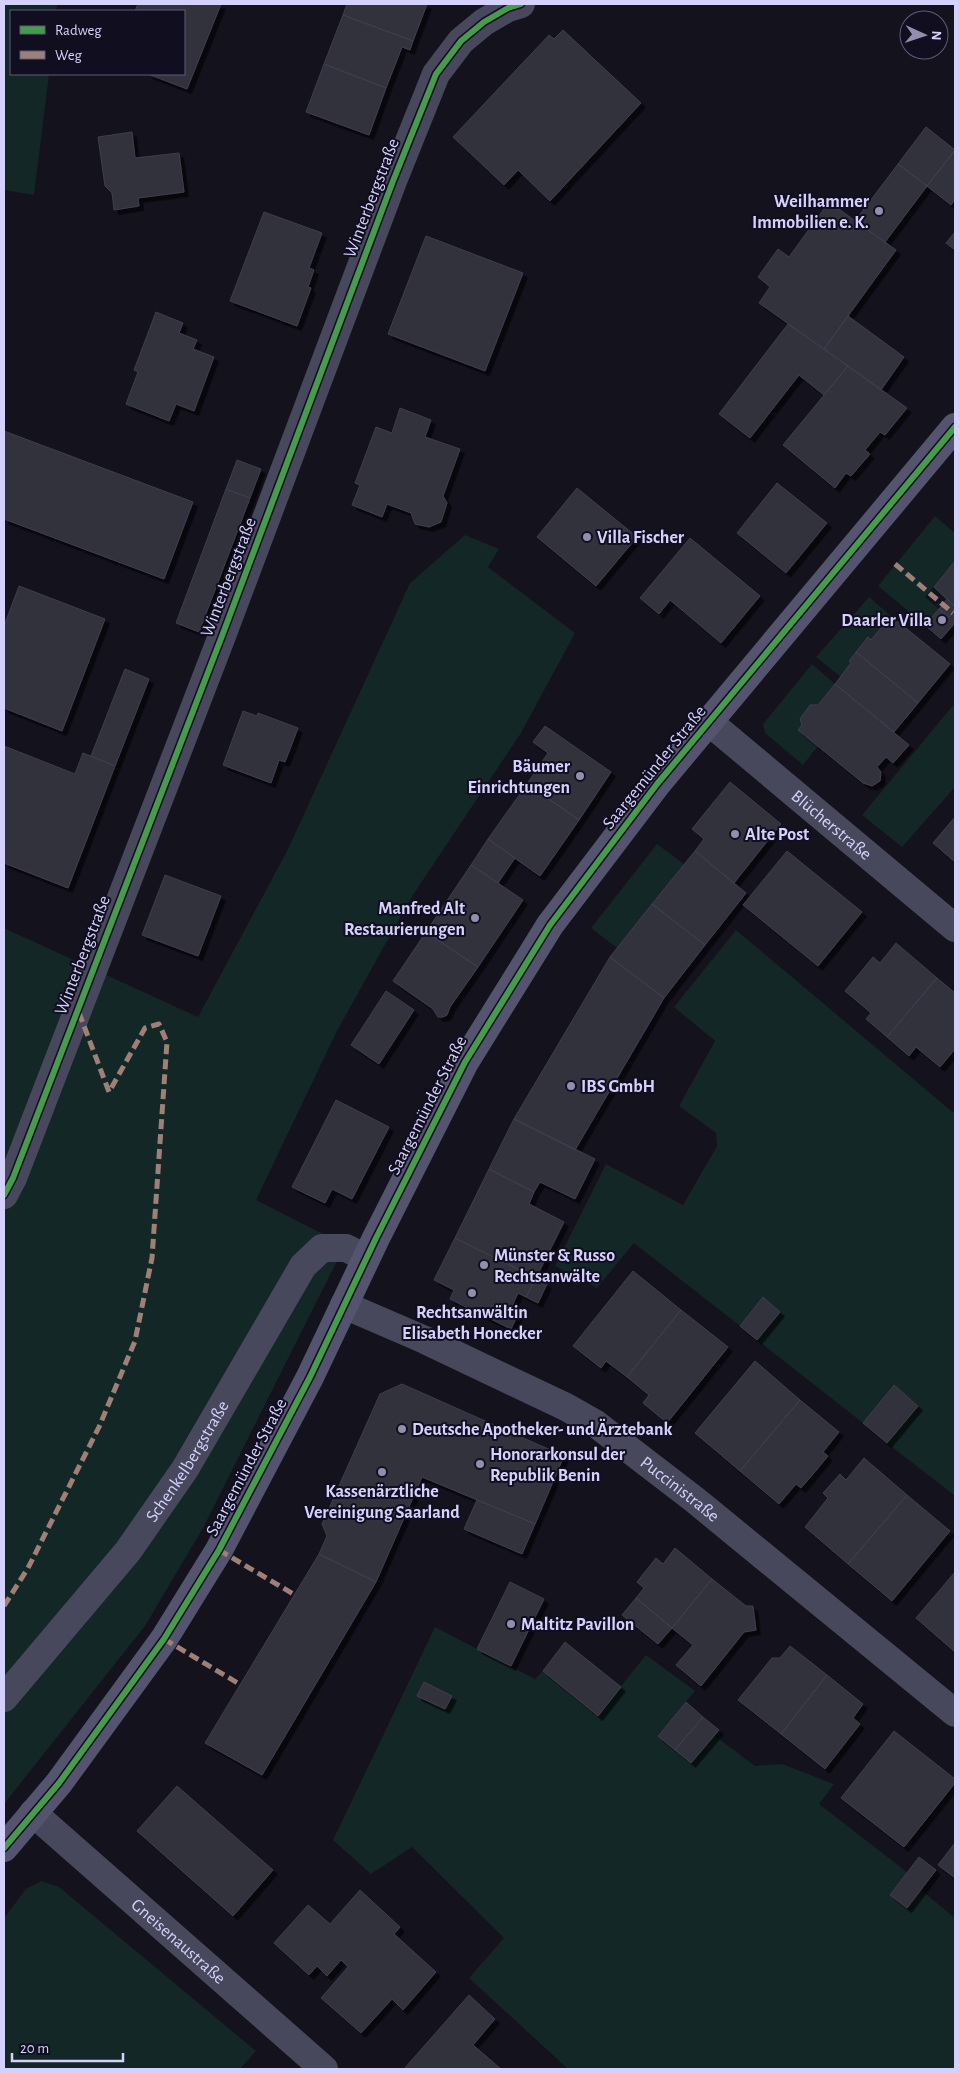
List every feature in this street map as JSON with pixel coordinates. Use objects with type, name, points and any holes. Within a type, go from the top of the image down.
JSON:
[{"type":"street","name":"Winterbergstraße","points":[[4,1195],[13,1178],[222,636],[389,191],[436,74],[461,40],[484,22],[508,8],[521,4]]},
{"type":"street","name":"Saargemünder Straße","points":[[4,1848],[59,1782],[164,1639],[219,1550],[310,1376],[366,1258],[465,1062],[544,933],[582,880],[657,784],[955,427]]},
{"type":"street","name":"Blücherstraße","points":[[709,722],[955,928]]},
{"type":"street","name":"Schenkelbergstraße","points":[[4,1698],[134,1542],[185,1468],[303,1266],[322,1248],[346,1248],[366,1258]]},
{"type":"street","name":"Puccinistraße","points":[[344,1305],[425,1340],[566,1407],[596,1424],[695,1500],[955,1713]]},
{"type":"street","name":"Gneisenaustraße","points":[[33,1814],[58,1833],[324,2069]]},
{"type":"green space","points":[[4,4],[57,4],[56,10],[10,10],[10,75],[49,75],[34,195],[4,190]]},
{"type":"green space","points":[[935,516],[955,533],[955,561],[925,597],[939,609],[925,625],[878,586]]},
{"type":"green space","points":[[465,535],[499,549],[488,567],[575,633],[521,733],[411,898],[337,1031],[256,1200],[345,1245],[203,1528],[145,1626],[4,1804],[4,928],[198,1017],[288,849],[410,583]]},
{"type":"green space","points":[[869,597],[891,616],[871,640],[868,638],[849,660],[851,663],[841,677],[816,657]]},
{"type":"green space","points":[[812,664],[835,684],[818,705],[810,705],[800,719],[802,725],[818,746],[803,765],[765,733],[763,724]]},
{"type":"green space","points":[[955,703],[955,787],[902,847],[862,815]]},
{"type":"green space","points":[[657,844],[684,864],[617,948],[591,928]]},
{"type":"green space","points":[[736,930],[955,1114],[955,1496],[887,1443],[918,1405],[893,1385],[863,1423],[757,1340],[780,1312],[763,1297],[740,1326],[634,1243],[597,1288],[555,1266],[606,1164],[683,1205],[717,1146],[716,1133],[679,1106],[715,1041],[674,1007]]},
{"type":"green space","points":[[435,1627],[535,1679],[543,1671],[597,1716],[646,1655],[695,1691],[658,1735],[675,1750],[714,1735],[755,1766],[782,1764],[834,1784],[819,1804],[907,1872],[890,1895],[907,1908],[921,1890],[955,1918],[955,2069],[568,2069],[469,1978],[504,1938],[412,1847],[371,1874],[333,1840]]},
{"type":"green space","points":[[41,1881],[59,1887],[256,2051],[240,2069],[4,2069],[4,1918],[26,1889]]},
{"type":"building","points":[[138,4],[221,4],[187,89],[151,75],[185,75],[185,10],[135,10]]},
{"type":"building","points":[[347,4],[427,4],[413,41],[343,15]]},
{"type":"building","points":[[343,15],[413,41],[410,50],[402,47],[386,88],[324,64]]},
{"type":"building","points":[[563,30],[641,103],[550,201],[518,170],[504,185],[453,137],[549,35],[554,39]]},
{"type":"building","points":[[324,64],[386,88],[369,135],[306,112]]},
{"type":"building","points":[[926,127],[955,150],[927,186],[898,164]]},
{"type":"building","points":[[132,132],[135,158],[179,153],[184,192],[138,198],[139,206],[114,210],[112,193],[105,186],[98,137]]},
{"type":"building","points":[[955,150],[955,199],[951,205],[927,186]]},
{"type":"building","points":[[898,164],[927,186],[885,242],[855,221]]},
{"type":"building","points":[[829,202],[896,250],[824,349],[759,303],[770,287],[758,277],[778,249],[789,257]]},
{"type":"building","points":[[264,212],[322,233],[309,268],[314,270],[308,287],[311,288],[297,326],[230,301]]},
{"type":"building","points":[[955,232],[955,250],[946,243]]},
{"type":"building","points":[[426,236],[523,273],[485,371],[388,334]]},
{"type":"building","points":[[156,312],[183,323],[179,333],[197,340],[193,349],[214,357],[194,411],[176,404],[169,421],[126,404],[138,372],[134,370]]},
{"type":"building","points":[[848,316],[904,357],[881,390],[824,349]]},
{"type":"building","points":[[788,324],[848,366],[824,395],[799,375],[750,438],[719,414]]},
{"type":"building","points":[[848,366],[907,408],[885,435],[880,432],[865,450],[870,454],[851,476],[846,473],[835,488],[783,445]]},
{"type":"building","points":[[400,408],[431,420],[425,437],[460,449],[443,496],[447,503],[441,522],[429,527],[415,524],[411,513],[387,504],[382,517],[352,505],[360,485],[355,483],[376,427],[392,433]]},
{"type":"building","points":[[4,431],[193,502],[164,579],[4,519]]},
{"type":"building","points":[[237,460],[261,469],[250,498],[226,489]]},
{"type":"building","points":[[777,483],[827,523],[786,573],[737,533]]},
{"type":"building","name":"Villa Fischer","points":[[577,488],[637,537],[596,586],[537,537]]},
{"type":"building","points":[[226,489],[250,498],[199,632],[176,623]]},
{"type":"building","points":[[690,538],[760,596],[721,643],[670,600],[659,614],[640,598]]},
{"type":"building","name":"Daarler Villa","points":[[955,561],[955,607],[934,587]]},
{"type":"building","points":[[19,586],[105,619],[62,731],[4,708],[4,626]]},
{"type":"building","points":[[947,599],[955,607],[949,617],[939,609]]},
{"type":"building","name":"Daarler Villa","points":[[939,609],[949,617],[955,609],[955,625],[941,639],[925,625]]},
{"type":"building","points":[[891,616],[950,664],[918,703],[856,652],[868,637],[871,640]]},
{"type":"building","points":[[856,652],[918,703],[894,732],[835,684],[851,663],[849,661]]},
{"type":"building","points":[[125,669],[149,679],[115,766],[91,756]]},
{"type":"building","points":[[835,684],[909,745],[893,763],[886,757],[877,767],[881,772],[880,781],[872,786],[863,783],[798,730],[802,725],[800,719],[810,705],[818,705]]},
{"type":"building","points":[[243,711],[257,716],[258,713],[298,728],[285,762],[279,760],[271,783],[223,765]]},
{"type":"building","points":[[545,726],[611,772],[579,820],[527,784],[548,753],[533,742]]},
{"type":"building","points":[[4,746],[75,774],[83,753],[115,766],[68,888],[4,863]]},
{"type":"building","name":"Alte Post","points":[[730,782],[781,824],[734,883],[695,851],[704,839],[692,829]]},
{"type":"building","points":[[527,784],[579,820],[540,876],[488,839]]},
{"type":"building","points":[[955,817],[955,862],[933,843]]},
{"type":"building","points":[[488,839],[515,858],[498,883],[471,865]]},
{"type":"building","points":[[695,851],[746,893],[705,945],[652,904]]},
{"type":"building","points":[[787,851],[862,912],[818,966],[743,905]]},
{"type":"building","points":[[471,865],[523,900],[478,967],[426,932]]},
{"type":"building","points":[[165,875],[221,896],[198,956],[142,935]]},
{"type":"building","points":[[652,904],[705,945],[664,998],[610,957]]},
{"type":"building","points":[[426,932],[478,967],[450,1007],[447,1015],[443,1017],[438,1017],[433,1009],[393,981]]},
{"type":"building","points":[[896,943],[937,978],[887,1037],[866,1019],[871,1013],[845,991],[873,957],[880,963]]},
{"type":"building","points":[[610,957],[664,998],[575,1150],[514,1119]]},
{"type":"building","points":[[937,978],[955,993],[955,1049],[940,1067],[916,1047],[909,1056],[887,1037]]},
{"type":"building","points":[[386,991],[414,1010],[379,1064],[351,1045]]},
{"type":"building","points":[[336,1100],[389,1127],[352,1199],[332,1189],[325,1203],[292,1187]]},
{"type":"building","points":[[514,1119],[595,1159],[575,1199],[540,1182],[534,1192],[489,1169]]},
{"type":"building","points":[[489,1169],[534,1192],[529,1204],[564,1222],[536,1278],[455,1238]]},
{"type":"building","points":[[455,1238],[536,1278],[526,1297],[518,1293],[512,1306],[520,1310],[511,1329],[450,1299],[454,1290],[434,1280]]},
{"type":"building","points":[[633,1271],[681,1310],[627,1377],[606,1361],[601,1368],[573,1346]]},
{"type":"building","points":[[536,1278],[547,1284],[538,1303],[526,1297]]},
{"type":"building","points":[[763,1297],[780,1312],[757,1340],[740,1326]]},
{"type":"building","points":[[681,1310],[728,1347],[667,1423],[643,1403],[649,1395],[627,1377]]},
{"type":"building","points":[[755,1361],[800,1400],[740,1471],[695,1433]]},
{"type":"building","points":[[402,1384],[564,1456],[535,1524],[422,1477],[376,1582],[319,1554],[327,1536],[322,1524],[380,1394]]},
{"type":"building","points":[[894,1385],[918,1406],[887,1443],[863,1423]]},
{"type":"building","points":[[800,1400],[839,1432],[823,1452],[828,1456],[814,1473],[801,1488],[796,1484],[779,1504],[740,1471]]},
{"type":"building","points":[[864,1458],[907,1495],[848,1564],[805,1527],[828,1498],[823,1493],[840,1474],[846,1480]]},
{"type":"building","points":[[907,1495],[950,1531],[892,1601],[848,1564]]},
{"type":"building","points":[[477,1500],[535,1524],[522,1554],[464,1529]]},
{"type":"building","points":[[675,1548],[712,1579],[672,1628],[636,1598],[644,1588],[637,1582],[656,1558],[663,1564]]},
{"type":"building","points":[[319,1554],[376,1582],[262,1775],[205,1743]]},
{"type":"building","points":[[955,1572],[955,1652],[916,1618]]},
{"type":"building","points":[[712,1579],[746,1606],[753,1606],[756,1630],[744,1632],[701,1686],[676,1665],[693,1645],[672,1628]]},
{"type":"building","name":"Maltitz Pavillon","points":[[510,1582],[544,1599],[511,1666],[477,1649]]},
{"type":"building","points":[[636,1598],[672,1628],[658,1644],[622,1615]]},
{"type":"building","points":[[565,1642],[621,1687],[598,1716],[543,1671]]},
{"type":"building","points":[[790,1646],[827,1675],[781,1734],[738,1700],[772,1658],[780,1658]]},
{"type":"building","points":[[827,1675],[863,1704],[853,1718],[860,1724],[825,1769],[781,1734]]},
{"type":"building","points":[[424,1682],[452,1696],[445,1709],[417,1696]]},
{"type":"building","points":[[686,1702],[703,1717],[675,1750],[658,1736]]},
{"type":"building","points":[[703,1717],[719,1730],[691,1763],[675,1750]]},
{"type":"building","points":[[894,1731],[955,1779],[955,1783],[904,1847],[841,1798]]},
{"type":"building","points":[[177,1786],[273,1870],[233,1916],[137,1831]]},
{"type":"building","points":[[955,1843],[955,1878],[938,1865]]},
{"type":"building","points":[[919,1857],[936,1870],[907,1908],[890,1895]]},
{"type":"building","points":[[360,1890],[400,1927],[394,1934],[436,1972],[403,2010],[392,1999],[361,2033],[321,1998],[348,1967],[341,1960],[327,1976],[317,1966],[309,1975],[274,1943],[308,1905],[330,1924]]},
{"type":"building","points":[[469,1995],[495,2019],[473,2045],[501,2069],[404,2069]]},
{"type":"marked path","points":[[895,564],[953,613]]},
{"type":"marked path","points":[[4,1606],[28,1568],[99,1427],[135,1341],[152,1258],[167,1042],[159,1024],[145,1028],[109,1092],[78,1010]]},
{"type":"marked path","points":[[219,1550],[295,1595]]},
{"type":"marked path","points":[[164,1639],[241,1685]]},
{"type":"cycle path","points":[[4,1195],[13,1178],[222,636],[393,181],[436,74],[461,41],[484,22],[508,8],[521,4]]},
{"type":"cycle path","points":[[4,1848],[59,1783],[164,1639],[219,1550],[310,1377],[376,1238],[465,1062],[550,925],[657,784],[955,427]]},
{"type":"place","name":"Weilhammer Immobilien e. K.","points":[[879,211]]},
{"type":"place","name":"Villa Fischer","points":[[587,537]]},
{"type":"place","name":"Daarler Villa","points":[[942,620]]},
{"type":"place","name":"Bäumer Einrichtungen","points":[[580,776]]},
{"type":"place","name":"Alte Post","points":[[735,834]]},
{"type":"place","name":"Manfred Alt Restaurierungen","points":[[475,918]]},
{"type":"place","name":"IBS GmbH","points":[[571,1086]]},
{"type":"place","name":"Münster & Russo Rechtsanwälte","points":[[484,1265]]},
{"type":"place","name":"Rechtsanwältin Elisabeth Honecker","points":[[472,1293]]},
{"type":"place","name":"Deutsche Apotheker- und Ärztebank","points":[[402,1429]]},
{"type":"place","name":"Honorarkonsul der Republik Benin","points":[[480,1464]]},
{"type":"place","name":"Kassenärztliche Vereinigung Saarland","points":[[382,1472]]},
{"type":"place","name":"Maltitz Pavillon","points":[[511,1624]]}]
